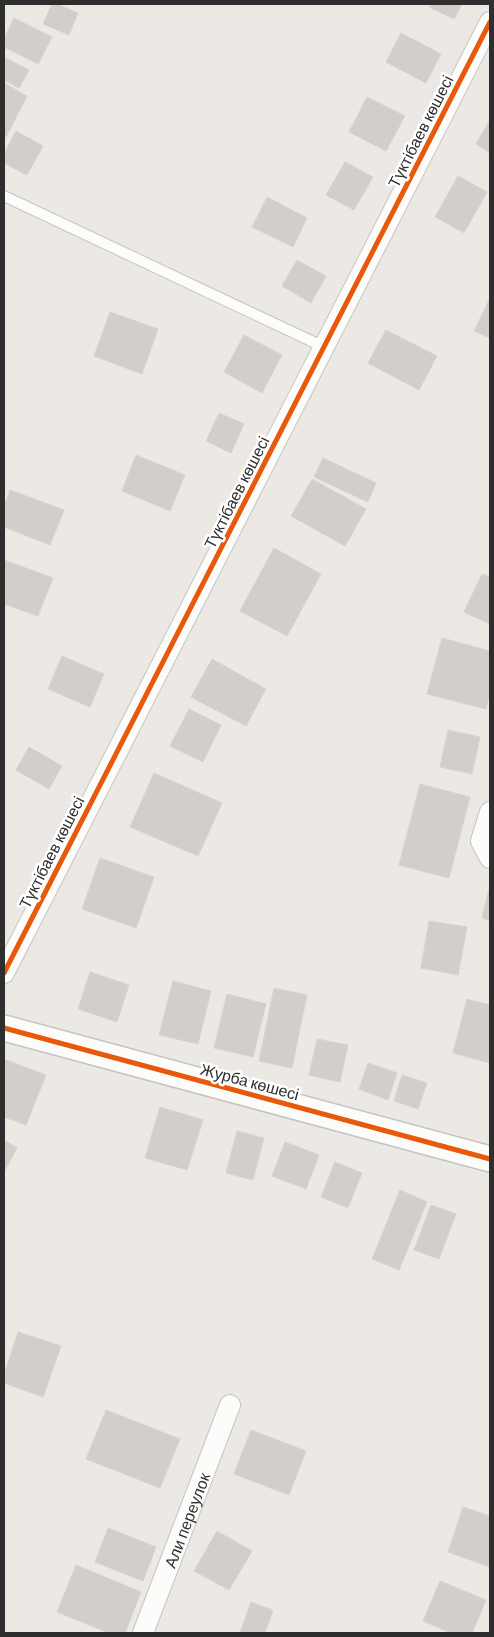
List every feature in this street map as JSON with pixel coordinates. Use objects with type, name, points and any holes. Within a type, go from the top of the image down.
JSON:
[{"type":"street","name":"Түктібаев көшесі","points":[[4,973],[490,22]]},
{"type":"street","points":[[490,812],[481,841],[490,858]]},
{"type":"street","name":"Журба көшесі","points":[[4,1028],[490,1159]]},
{"type":"street","name":"Али переулок","points":[[143,1633],[230,1406]]},
{"type":"lane","points":[[4,196],[324,347]]},
{"type":"building","points":[[52,4],[57,4],[78,13],[69,35],[43,24]]},
{"type":"building","points":[[431,4],[462,4],[454,19],[429,7]]},
{"type":"building","points":[[14,18],[52,37],[38,64],[4,47],[4,39]]},
{"type":"building","points":[[401,33],[441,54],[426,83],[386,62]]},
{"type":"building","points":[[4,57],[29,70],[19,88],[4,80]]},
{"type":"building","points":[[4,83],[27,96],[6,137],[4,136]]},
{"type":"building","points":[[367,97],[405,116],[386,151],[349,132]]},
{"type":"building","points":[[490,120],[490,153],[476,144]]},
{"type":"building","points":[[16,131],[43,146],[27,175],[4,163],[4,154]]},
{"type":"building","points":[[345,162],[373,177],[354,210],[326,195]]},
{"type":"building","points":[[458,176],[487,192],[464,233],[435,217]]},
{"type":"building","points":[[267,197],[307,218],[293,247],[252,227]]},
{"type":"building","points":[[297,260],[326,276],[311,303],[282,286]]},
{"type":"building","points":[[490,298],[490,338],[474,331]]},
{"type":"building","points":[[110,312],[158,329],[142,374],[94,356]]},
{"type":"building","points":[[386,330],[437,356],[419,390],[368,363]]},
{"type":"building","points":[[244,335],[282,355],[262,393],[224,372]]},
{"type":"building","points":[[219,413],[244,424],[231,453],[206,441]]},
{"type":"building","points":[[136,455],[185,475],[170,511],[122,491]]},
{"type":"building","points":[[323,458],[376,483],[368,502],[314,477]]},
{"type":"building","points":[[312,479],[366,509],[345,546],[291,516]]},
{"type":"building","points":[[10,490],[64,510],[50,545],[4,527],[4,507]]},
{"type":"building","points":[[274,548],[321,574],[287,636],[240,611]]},
{"type":"building","points":[[4,560],[53,578],[38,616],[4,604]]},
{"type":"building","points":[[482,574],[490,577],[490,624],[464,612]]},
{"type":"building","points":[[442,638],[490,651],[490,691],[486,709],[427,694]]},
{"type":"building","points":[[62,656],[104,674],[90,707],[48,689]]},
{"type":"building","points":[[212,659],[266,689],[246,726],[191,697]]},
{"type":"building","points":[[189,709],[221,725],[203,762],[170,746]]},
{"type":"building","points":[[448,730],[480,737],[472,774],[440,767]]},
{"type":"building","points":[[29,747],[62,766],[49,789],[16,770]]},
{"type":"building","points":[[154,773],[222,803],[198,856],[130,827]]},
{"type":"building","points":[[420,784],[470,797],[449,878],[399,865]]},
{"type":"building","points":[[100,858],[154,877],[136,928],[82,909]]},
{"type":"building","points":[[490,889],[490,921],[482,918]]},
{"type":"building","points":[[429,921],[467,927],[458,975],[421,968]]},
{"type":"building","points":[[90,972],[129,985],[117,1022],[78,1009]]},
{"type":"building","points":[[173,981],[211,991],[198,1044],[159,1035]]},
{"type":"building","points":[[274,988],[307,995],[292,1068],[259,1061]]},
{"type":"building","points":[[227,994],[266,1004],[253,1057],[214,1048]]},
{"type":"building","points":[[467,999],[490,1005],[490,1063],[453,1053]]},
{"type":"building","points":[[317,1039],[348,1045],[340,1082],[309,1075]]},
{"type":"building","points":[[4,1059],[46,1075],[26,1125],[4,1117]]},
{"type":"building","points":[[368,1063],[397,1073],[388,1100],[359,1089]]},
{"type":"building","points":[[402,1075],[427,1083],[418,1109],[394,1101]]},
{"type":"building","points":[[160,1107],[203,1120],[187,1170],[145,1158]]},
{"type":"building","points":[[237,1131],[264,1138],[253,1180],[226,1173]]},
{"type":"building","points":[[4,1140],[17,1148],[4,1172]]},
{"type":"building","points":[[285,1142],[319,1155],[306,1189],[272,1176]]},
{"type":"building","points":[[335,1162],[362,1173],[348,1208],[321,1197]]},
{"type":"building","points":[[400,1190],[427,1202],[399,1270],[372,1259]]},
{"type":"building","points":[[431,1205],[456,1214],[439,1259],[414,1250]]},
{"type":"building","points":[[18,1332],[61,1346],[43,1397],[4,1383],[4,1375]]},
{"type":"building","points":[[106,1410],[180,1439],[160,1488],[86,1459]]},
{"type":"building","points":[[251,1430],[306,1451],[289,1495],[234,1474]]},
{"type":"building","points":[[463,1507],[490,1516],[490,1567],[448,1552]]},
{"type":"building","points":[[108,1528],[156,1547],[143,1581],[95,1562]]},
{"type":"building","points":[[217,1531],[252,1551],[229,1590],[194,1571]]},
{"type":"building","points":[[76,1565],[141,1592],[125,1633],[109,1633],[57,1612]]},
{"type":"building","points":[[440,1581],[486,1600],[472,1633],[451,1633],[423,1621]]},
{"type":"building","points":[[251,1602],[273,1610],[265,1633],[240,1633]]},
{"type":"cycle path","points":[[4,973],[490,22]]},
{"type":"cycle path","points":[[4,1028],[490,1159]]}]
